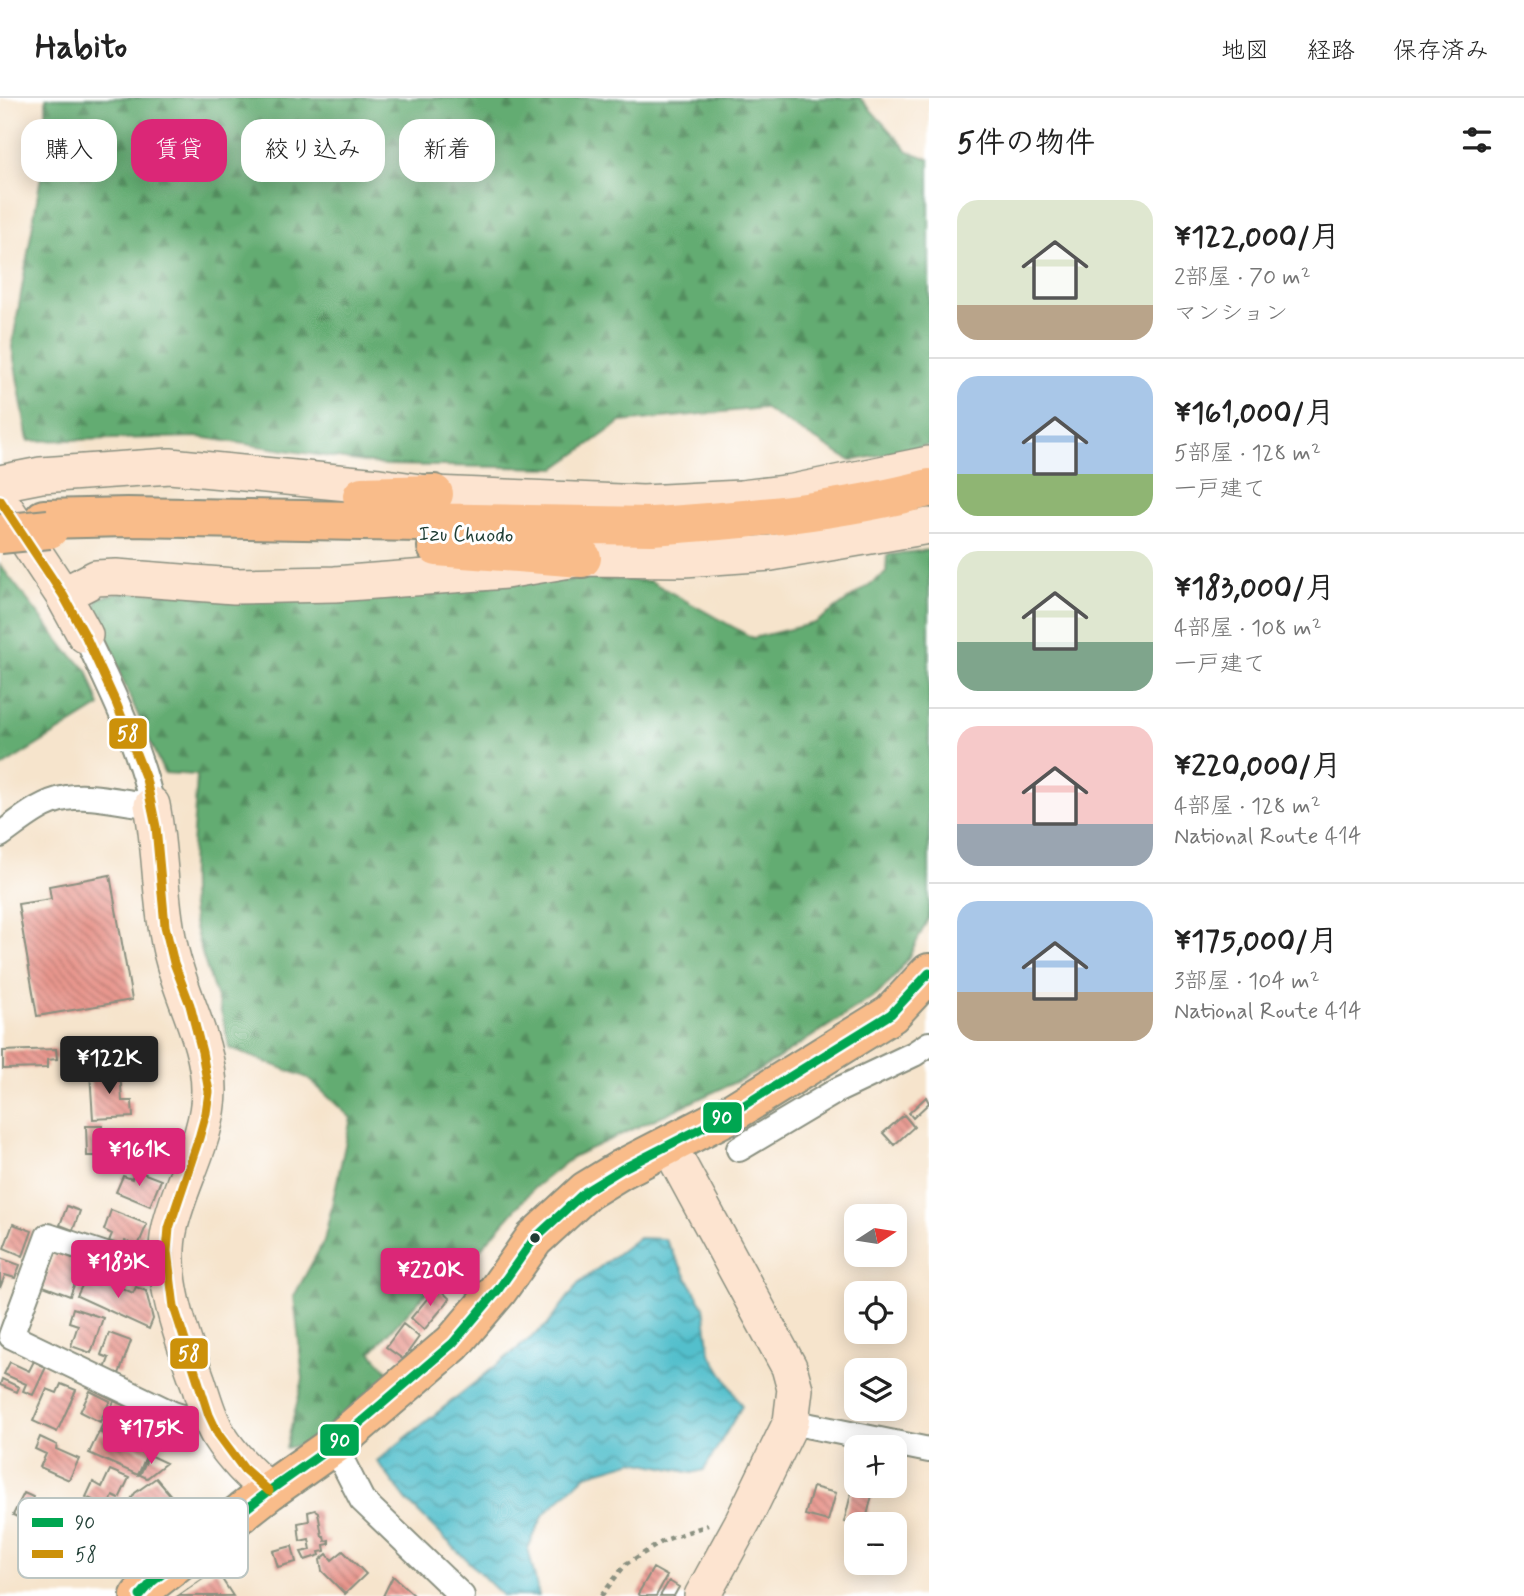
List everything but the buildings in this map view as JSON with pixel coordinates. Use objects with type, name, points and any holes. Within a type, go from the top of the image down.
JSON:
[{"type":"highway","name":"Izu Chuodo","points":[[0,523],[652,526],[724,522],[811,512],[929,488]]},
{"type":"highway","points":[[54,522],[134,503],[434,494]]},
{"type":"highway","name":"Izu Chuodo","points":[[0,534],[54,522],[114,527],[620,537],[733,534],[802,527],[929,501]]},
{"type":"highway","points":[[232,529],[344,543],[430,546],[582,558]]},
{"type":"highway","points":[[248,1507],[334,1446],[453,1343],[498,1290],[534,1239],[586,1191],[622,1168],[745,1105],[891,1014],[929,973]]},
{"type":"highway","points":[[140,1596],[156,1578]]},
{"type":"street","points":[[0,483],[41,475],[170,466],[366,484],[434,494],[643,503],[741,498],[836,484],[929,464]]},
{"type":"street","points":[[0,500],[63,595],[85,635],[117,705],[146,779],[156,827],[166,926],[174,963],[190,1005],[209,1092],[200,1138],[169,1228],[167,1251],[174,1307],[209,1415],[218,1434],[244,1469],[269,1491]]},
{"type":"street","points":[[63,595],[96,578],[281,586],[505,571],[582,558],[684,559],[772,552],[929,526]]},
{"type":"street","points":[[0,835],[49,803],[66,797],[152,805]]},
{"type":"street","points":[[739,1149],[838,1090],[914,1054],[929,1044]]},
{"type":"street","points":[[669,1146],[789,1367],[794,1388],[791,1422],[743,1521],[702,1596]]},
{"type":"street","points":[[169,1276],[48,1236],[11,1336],[173,1414],[185,1418],[209,1415]]},
{"type":"street","points":[[791,1422],[929,1450]]},
{"type":"street","points":[[334,1446],[362,1500],[462,1596]]},
{"type":"path","points":[[601,1596],[626,1564],[665,1541],[702,1525],[743,1521]]},
{"type":"green space","points":[[46,98],[860,98],[908,151],[929,159],[929,445],[851,461],[763,408],[621,422],[556,468],[384,465],[199,437],[28,441],[12,347],[40,182],[117,182],[117,119],[46,119]]},
{"type":"green space","points":[[929,550],[929,917],[909,957],[878,994],[755,1073],[574,1156],[534,1188],[463,1269],[437,1281],[371,1352],[390,1374],[309,1443],[286,1448],[303,1379],[294,1296],[324,1241],[351,1118],[308,1078],[229,1048],[198,938],[192,905],[191,868],[197,775],[164,773],[93,614],[98,598],[125,592],[321,597],[588,578],[650,581],[753,638],[815,623],[886,573],[887,555]]},
{"type":"green space","points":[[0,565],[68,652],[87,670],[100,706],[0,768]]},
{"type":"water","points":[[638,1238],[665,1239],[704,1307],[710,1353],[742,1406],[704,1470],[692,1473],[634,1461],[586,1475],[544,1514],[528,1548],[539,1596],[503,1596],[408,1502],[377,1461],[547,1325],[578,1284]]},
{"type":"transit line","name":"58","points":[[0,500],[63,595],[85,635],[117,705],[146,779],[156,827],[165,926],[174,963],[190,1005],[209,1092],[199,1138],[169,1228],[167,1251],[174,1307],[209,1415],[218,1434],[244,1469],[269,1491]]},
{"type":"transit line","name":"90","points":[[248,1507],[334,1445],[453,1343],[498,1290],[534,1239],[586,1191],[622,1169],[733,1112],[891,1014],[929,973]]},
{"type":"transit line","name":"90","points":[[140,1596],[157,1578]]}]
